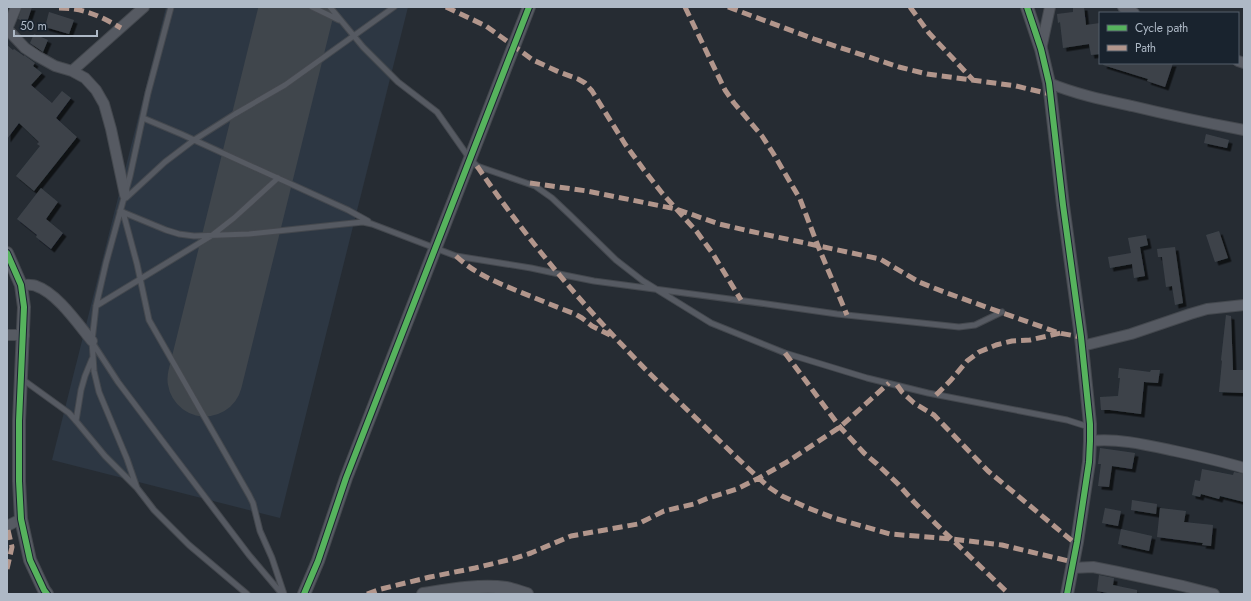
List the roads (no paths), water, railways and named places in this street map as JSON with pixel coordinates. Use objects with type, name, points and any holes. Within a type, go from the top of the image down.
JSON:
[{"type":"street","points":[[16,7],[7,29],[25,48],[37,56],[55,66],[72,71],[85,78],[96,90],[104,104],[111,129],[124,198]]},
{"type":"street","points":[[72,71],[144,7]]},
{"type":"street","points":[[304,594],[318,561],[346,478],[529,7]]},
{"type":"street","points":[[1027,7],[1041,49],[1049,83],[1063,205],[1082,346],[1090,427],[1087,477],[1067,594]]},
{"type":"street","points":[[1041,49],[1050,7]]},
{"type":"street","points":[[1123,7],[1132,12]]},
{"type":"street","points":[[1049,83],[1070,91],[1112,102],[1244,130]]},
{"type":"street","points":[[7,253],[21,285],[24,307],[24,335],[19,421],[19,481],[21,519],[30,560],[47,594]]},
{"type":"street","points":[[21,285],[35,285],[45,290],[74,317],[92,341]]},
{"type":"street","points":[[1082,346],[1131,334],[1190,314],[1220,307],[1244,305]]},
{"type":"street","points":[[7,335],[24,335]]},
{"type":"street","points":[[1090,441],[1115,440],[1150,445],[1223,461],[1244,468]]},
{"type":"street","points":[[7,526],[21,519]]},
{"type":"street","points":[[1072,568],[1093,567],[1214,594]]},
{"type":"street","points":[[423,594],[452,589],[484,587],[506,588],[527,594]]},
{"type":"lane","points":[[137,488],[127,459],[99,392],[94,371],[92,341],[96,306],[122,212],[148,93],[172,7]]},
{"type":"lane","points":[[312,7],[340,21]]},
{"type":"lane","points":[[330,7],[353,36],[398,82],[437,112],[470,159],[477,166],[530,183],[542,190],[616,260],[643,281],[711,323],[785,354],[867,378],[921,391],[1067,420],[1090,427]]},
{"type":"lane","points":[[124,198],[165,162],[194,140],[285,85],[394,7]]},
{"type":"lane","points":[[143,118],[348,210],[372,224]]},
{"type":"lane","points":[[96,306],[211,236],[234,218],[278,178]]},
{"type":"lane","points":[[122,212],[149,224],[179,234],[194,236],[302,229],[352,222],[363,222],[372,224],[456,256],[531,268],[594,281],[837,314],[959,327],[975,325],[1002,312]]},
{"type":"lane","points":[[122,212],[140,279],[149,320],[249,495],[260,531],[275,565],[283,594]]},
{"type":"lane","points":[[92,341],[118,382],[166,447],[250,555],[283,594]]},
{"type":"lane","points":[[76,421],[81,390],[93,358]]},
{"type":"lane","points":[[21,379],[55,402],[76,421],[118,471],[137,488],[154,510],[189,545],[247,594]]}]
